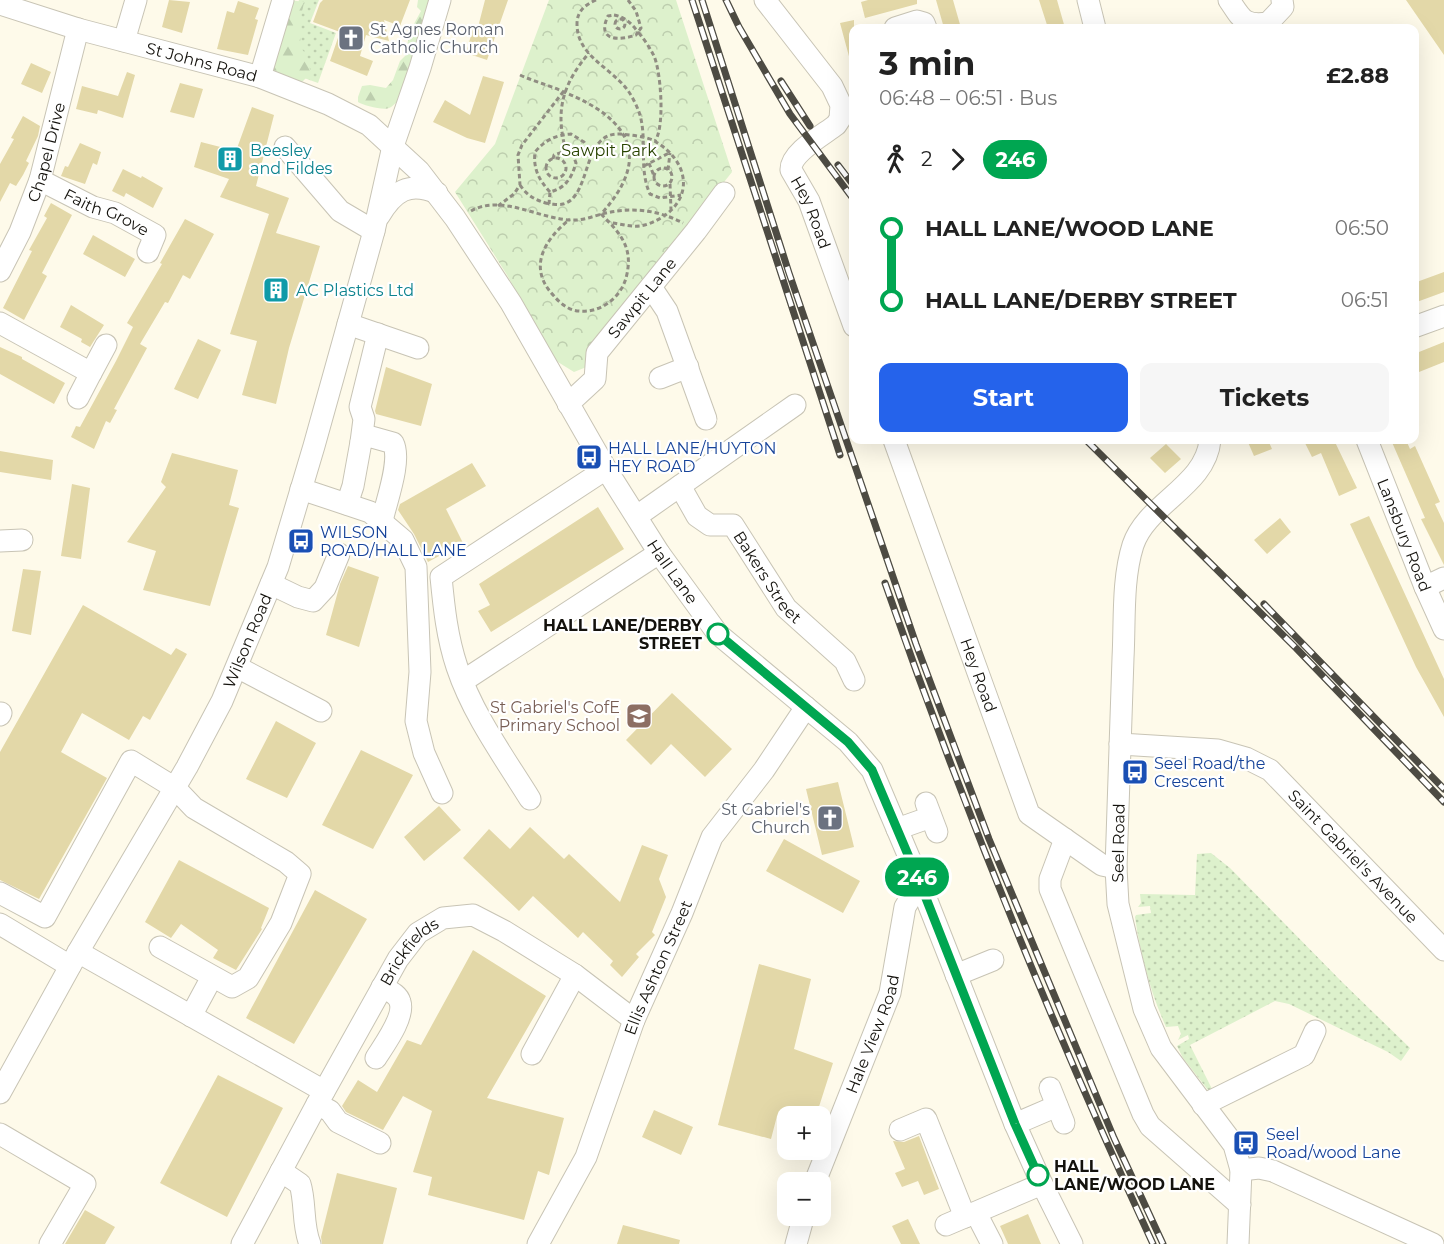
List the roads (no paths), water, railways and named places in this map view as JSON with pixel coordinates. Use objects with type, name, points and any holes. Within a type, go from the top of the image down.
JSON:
[{"type":"street","points":[[124,41],[136,0]]},
{"type":"street","points":[[260,77],[283,0]]},
{"type":"street","name":"Wilson Road","points":[[0,1093],[74,959],[175,788],[222,701],[271,584],[348,324],[375,227],[393,146],[440,0]]},
{"type":"street","name":"Hey Road","points":[[765,0],[832,86],[841,105],[840,119],[836,125],[797,156],[791,165],[791,170],[808,201],[849,312]]},
{"type":"street","points":[[1088,0],[1094,24]]},
{"type":"street","points":[[1229,0],[1242,18],[1251,24]]},
{"type":"street","points":[[1260,24],[1268,23],[1283,7],[1282,0]]},
{"type":"street","name":"St Johns Road","points":[[0,4],[124,41],[260,77],[338,110],[369,126],[393,146]]},
{"type":"street","points":[[908,24],[917,21],[924,24]]},
{"type":"street","name":"Chapel Drive","points":[[0,271],[20,232],[40,180],[78,28]]},
{"type":"street","name":"Hall Lane","points":[[393,146],[419,171],[455,218],[511,303],[606,469],[658,553],[718,634],[848,742],[872,770],[920,883],[1015,1124],[1072,1244]]},
{"type":"street","points":[[285,147],[340,211],[375,227],[394,195],[405,189],[416,187],[437,193]]},
{"type":"street","name":"Faith Grove","points":[[40,180],[93,207],[115,213],[156,236]]},
{"type":"street","name":"Sawpit Lane","points":[[568,404],[595,380],[597,353],[724,193]]},
{"type":"street","points":[[651,287],[667,311],[706,419]]},
{"type":"street","points":[[1419,325],[1444,315]]},
{"type":"street","points":[[0,323],[91,373]]},
{"type":"street","points":[[348,324],[418,348]]},
{"type":"street","points":[[347,504],[353,486],[361,442],[364,419],[360,407],[378,334]]},
{"type":"street","points":[[78,398],[105,345]]},
{"type":"street","points":[[660,378],[688,367]]},
{"type":"street","points":[[637,516],[795,405]]},
{"type":"street","points":[[361,442],[368,436],[393,443],[396,448],[396,464],[382,521]]},
{"type":"street","name":"Hey Road","points":[[895,444],[1029,814],[1102,865],[1116,868]]},
{"type":"street","name":"Seel Road","points":[[1209,444],[1199,468],[1147,520],[1132,547],[1126,597],[1116,868],[1118,904],[1144,1009],[1161,1048],[1234,1145],[1241,1170]]},
{"type":"street","name":"Lansbury Road","points":[[1369,444],[1435,582],[1444,629]]},
{"type":"street","points":[[530,799],[479,717],[457,668],[445,621],[441,577],[606,469]]},
{"type":"street","name":"Bakers Street","points":[[680,486],[697,516],[710,525],[733,525],[786,608],[845,661],[854,680]]},
{"type":"street","points":[[301,489],[370,512],[403,540],[416,567],[420,672],[417,721],[424,753],[442,793]]},
{"type":"street","points":[[0,541],[22,540]]},
{"type":"street","points":[[463,681],[658,553]]},
{"type":"street","points":[[271,584],[298,597],[314,601],[326,588],[339,554]]},
{"type":"street","points":[[237,667],[321,711]]},
{"type":"street","name":"Ellis Ashton Street","points":[[538,1244],[586,1157],[634,1020],[682,913],[712,837],[764,770],[806,707]]},
{"type":"street","name":"Saint Gabriel's Avenue","points":[[1120,744],[1218,750],[1246,758],[1270,770],[1444,950]]},
{"type":"street","points":[[0,893],[45,917],[130,761],[175,788],[194,808],[286,862],[300,874],[280,923],[248,978],[232,987],[160,947]]},
{"type":"street","points":[[897,829],[931,817]]},
{"type":"street","points":[[1065,839],[1050,879],[1050,889],[1143,1114],[1150,1126],[1240,1205]]},
{"type":"street","name":"Hale View Road","points":[[819,1172],[890,993],[905,907],[920,883]]},
{"type":"street","name":"Brickfields","points":[[242,1244],[398,959],[418,933],[443,918],[473,915],[504,931],[575,975],[634,1020]]},
{"type":"street","points":[[0,924],[191,1016],[320,1098],[338,1122],[380,1143]]},
{"type":"street","points":[[956,975],[993,960]]},
{"type":"street","points":[[532,1054],[575,975]]},
{"type":"street","points":[[191,1016],[212,977]]},
{"type":"street","points":[[376,1058],[399,1019],[401,1011],[397,996],[382,987]]},
{"type":"street","points":[[1203,1105],[1304,1055],[1315,1031]]},
{"type":"street","points":[[1015,1124],[1057,1106]]},
{"type":"street","points":[[900,1130],[922,1111],[962,1218],[992,1244]]},
{"type":"street","points":[[0,1134],[85,1184],[50,1244]]},
{"type":"street","points":[[1238,1244],[1241,1170],[1259,1168],[1273,1171],[1433,1244]]},
{"type":"street","points":[[281,1171],[300,1184],[305,1204],[306,1236],[310,1244]]},
{"type":"street","points":[[962,1218],[1042,1184]]},
{"type":"street","points":[[796,1244],[801,1226]]},
{"type":"railway","points":[[692,0],[840,455]]},
{"type":"railway","points":[[702,0],[789,273],[916,644],[989,839],[1114,1138],[1163,1244]]},
{"type":"railway","points":[[726,0],[739,27],[790,114],[849,193]]},
{"type":"railway","points":[[781,81],[810,126]]},
{"type":"railway","points":[[838,165],[849,179]]},
{"type":"railway","points":[[1090,444],[1296,648],[1444,802]]},
{"type":"railway","points":[[885,583],[946,750],[1011,916],[1080,1081],[1153,1244]]},
{"type":"railway","points":[[1264,604],[1444,789]]},
{"type":"place","name":"St Agnes Roman Catholic Church","points":[[351,38]]},
{"type":"place","name":"Beesley and Fildes","points":[[230,159]]},
{"type":"place","name":"AC Plastics Ltd","points":[[276,290]]},
{"type":"place","name":"HALL LANE/HUYTON HEY ROAD","points":[[589,457]]},
{"type":"place","name":"WILSON ROAD/HALL LANE","points":[[301,541]]},
{"type":"place","name":"HALL LANE/DERBY STREET","points":[[718,634]]},
{"type":"place","name":"St Gabriel's CofE Primary School","points":[[639,716]]},
{"type":"place","name":"Seel Road/the Crescent","points":[[1135,772]]},
{"type":"place","name":"St Gabriel's Church","points":[[830,818]]},
{"type":"place","name":"Seel Road/wood Lane","points":[[1246,1143]]},
{"type":"place","name":"HALL LANE/WOOD LANE","points":[[1038,1175]]},
{"type":"park label","name":"Sawpit Park","points":[[609,150]]}]
